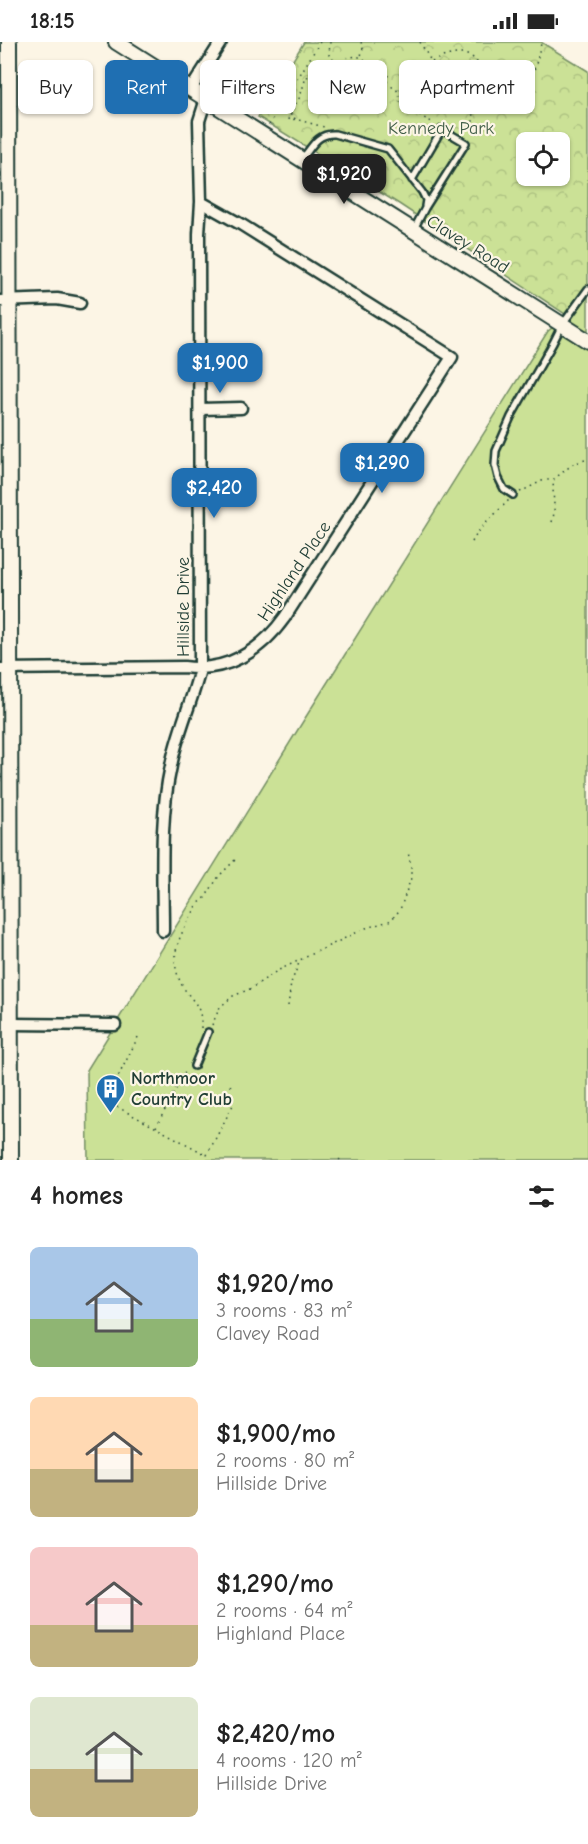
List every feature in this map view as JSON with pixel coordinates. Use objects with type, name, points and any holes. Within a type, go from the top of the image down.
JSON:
[{"type":"main road","points":[[9,42],[5,301],[5,669],[11,1024],[5,1133],[11,1160]]},
{"type":"main road","name":"Clavey Road","points":[[116,42],[200,95]]},
{"type":"main road","name":"Clavey Road","points":[[230,114],[588,341]]},
{"type":"street","points":[[191,89],[221,42]]},
{"type":"street","name":"Hillside Drive","points":[[163,931],[166,793],[183,720],[200,669],[199,234],[201,202],[199,121],[201,114]]},
{"type":"street","name":"Highland Place","points":[[5,669],[172,667],[200,669],[226,664],[257,648],[276,631],[453,357],[242,225],[201,202]]},
{"type":"street","points":[[5,301],[57,299],[80,303]]},
{"type":"street","points":[[200,409],[241,408]]},
{"type":"street","points":[[11,1024],[119,1027]]},
{"type":"lane","points":[[412,180],[442,129],[466,144],[425,208],[414,231]]},
{"type":"lane","points":[[302,160],[320,137],[327,134],[335,134],[388,149],[422,192],[426,200],[425,208]]},
{"type":"lane","points":[[513,495],[504,489],[498,477],[495,451],[511,417],[562,325],[588,289]]},
{"type":"lane","points":[[192,1065],[208,1032]]},
{"type":"path","points":[[268,125],[320,42]]},
{"type":"path","points":[[330,42],[329,55],[333,60]]},
{"type":"path","points":[[360,42],[363,48],[361,57]]},
{"type":"path","points":[[420,42],[430,60]]},
{"type":"path","points":[[535,67],[542,42]]},
{"type":"path","points":[[434,60],[441,56],[457,54],[470,56],[475,60]]},
{"type":"path","points":[[346,60],[357,56],[365,60]]},
{"type":"path","points":[[387,72],[387,84],[398,91],[399,96]]},
{"type":"path","points":[[295,119],[293,122],[288,119],[288,116],[291,115],[308,77]]},
{"type":"path","points":[[420,114],[433,123]]},
{"type":"path","points":[[471,126],[473,114]]},
{"type":"path","points":[[291,115],[295,116],[295,119],[328,128]]},
{"type":"path","points":[[472,542],[479,530],[513,495],[542,481],[554,479],[573,464],[588,459]]},
{"type":"path","points":[[552,522],[555,511],[552,491],[554,479]]},
{"type":"path","points":[[237,858],[219,876],[205,898],[198,904],[174,952],[175,967],[183,986],[198,1006],[201,1030],[208,1032],[216,1014],[233,996],[257,986],[277,971],[366,928],[389,921],[396,915],[411,878],[408,852]]},
{"type":"path","points":[[288,1006],[291,983],[299,962]]},
{"type":"path","points":[[138,1037],[106,1101],[207,1155],[233,1105],[226,1094],[231,1085]]},
{"type":"path","points":[[156,1128],[192,1065]]},
{"type":"path","points":[[339,1160],[343,1157]]},
{"type":"green space","name":"Kennedy Park","points":[[304,42],[541,42],[588,71],[588,285],[568,316],[399,204],[258,117],[260,114],[296,114],[296,60],[293,60]]},
{"type":"green space","name":"Northmoor Country Club","points":[[588,285],[588,1160],[88,1160],[87,1070],[548,331],[568,316]]},
{"type":"place","name":"Northmoor Country Club","points":[[110,1114]]}]
